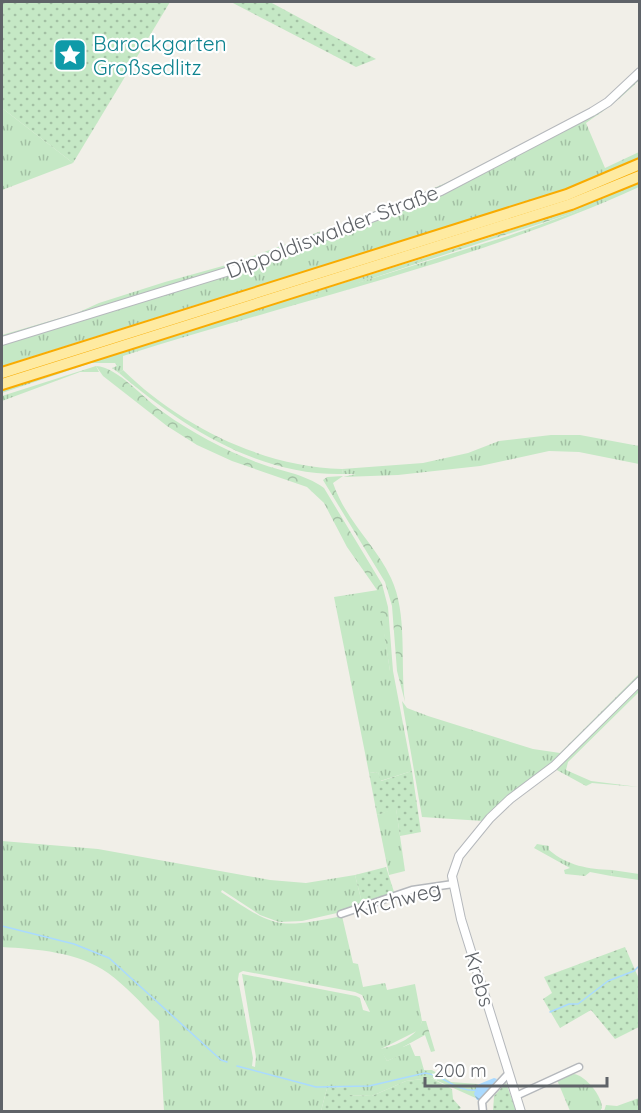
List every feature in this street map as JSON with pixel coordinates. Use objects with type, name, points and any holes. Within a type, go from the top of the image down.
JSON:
[{"type":"highway","points":[[2,373],[567,195],[639,164]]},
{"type":"highway","points":[[2,384],[540,214],[639,176]]},
{"type":"street","name":"Dippoldiswalder Straße","points":[[2,340],[255,263],[441,191],[592,112],[608,102],[639,72]]},
{"type":"street","points":[[453,884],[452,876],[459,856],[482,826],[510,799],[554,766],[639,681]]},
{"type":"street","name":"Kirchweg","points":[[341,914],[412,890],[453,884]]},
{"type":"street","name":"Krebs","points":[[453,884],[521,1112]]},
{"type":"street","points":[[516,1096],[579,1067]]},
{"type":"street","points":[[483,1112],[482,1102],[508,1074]]},
{"type":"green space","name":"Barockgarten Großsedlitz","points":[[2,2],[170,2],[73,163],[2,108]]},
{"type":"green space","name":"Barockgarten Großsedlitz","points":[[231,2],[270,2],[376,59],[356,67]]},
{"type":"green space","points":[[639,76],[639,80],[627,92],[586,123],[605,168],[639,152],[639,159],[563,190],[2,366],[2,343],[58,327],[405,208],[580,122]]},
{"type":"green space","points":[[2,108],[73,163],[2,190]]},
{"type":"green space","points":[[566,121],[569,123],[449,184],[256,259],[2,338],[2,335],[77,313],[99,303],[237,262],[411,198],[448,182]]},
{"type":"green space","points":[[639,182],[639,187],[577,214],[449,259],[123,356],[123,370],[119,373],[112,368],[117,366],[115,363],[91,363],[2,393],[2,389],[504,233]],"holes":[[[581,208],[581,210],[508,236],[354,284]]]},
{"type":"green space","points":[[581,208],[582,210],[354,284],[354,282]]},
{"type":"green space","points":[[346,283],[347,286],[293,302],[292,300]]},
{"type":"green space","points":[[96,366],[99,372],[80,372],[2,401],[2,396]]},
{"type":"green space","points":[[96,366],[113,372],[156,407],[208,440],[256,462],[308,479],[324,488],[382,584],[388,607],[393,671],[390,671],[377,590],[347,547],[324,503],[307,487],[232,461],[197,445],[167,426],[103,376]]},
{"type":"green space","points":[[123,370],[170,409],[224,440],[282,461],[342,469],[343,474],[281,467],[222,444],[195,429],[143,393],[119,373]]},
{"type":"green space","points":[[551,435],[580,435],[639,446],[639,464],[579,452],[549,451],[480,466],[398,475],[343,477],[356,474],[343,474],[342,469],[423,463],[468,453],[499,441]]},
{"type":"green space","points":[[343,476],[333,483],[339,497],[377,554],[396,592],[402,623],[405,702],[397,671],[392,606],[385,582],[323,480],[327,477]]},
{"type":"green space","points":[[378,590],[390,671],[393,671],[412,771],[380,781],[378,772],[369,773],[334,597]]},
{"type":"green space","points":[[639,674],[639,678],[552,766],[508,798],[483,821],[422,817],[402,701],[407,708],[428,716],[533,749],[560,753]]},
{"type":"green space","points":[[639,684],[639,692],[568,762],[566,770],[591,781],[639,787],[592,783],[586,786],[555,769]]},
{"type":"green space","points":[[412,771],[421,832],[400,836],[396,809],[377,815],[369,773],[378,772],[381,781]]},
{"type":"green space","points":[[396,808],[405,871],[389,875],[377,815]]},
{"type":"green space","points":[[2,841],[98,849],[270,880],[306,883],[355,875],[363,907],[302,921],[279,922],[260,915],[222,890],[221,892],[254,913],[278,922],[303,923],[342,916],[353,963],[358,964],[363,987],[385,983],[387,990],[415,984],[422,1021],[419,1030],[381,1049],[387,1061],[402,1054],[403,1047],[410,1044],[415,1056],[420,1056],[424,1070],[432,1070],[451,1082],[478,1084],[476,1091],[480,1100],[431,1078],[406,1081],[372,1096],[347,1095],[347,1087],[327,1088],[321,1111],[164,1111],[159,1021],[141,1002],[108,973],[84,960],[57,953],[2,947]],"holes":[[[243,971],[362,995],[370,1012],[363,1010],[360,998],[356,996],[242,974],[256,1057],[255,1067],[252,1066],[253,1058],[238,979],[239,973]]]},
{"type":"green space","points":[[537,844],[549,846],[549,850],[571,863],[612,870],[611,876],[590,872],[585,876],[565,874],[564,870],[570,868],[534,848]]},
{"type":"green space","points":[[386,867],[395,895],[363,907],[355,875]]},
{"type":"green space","points":[[612,870],[639,874],[639,880],[611,876]]},
{"type":"green space","points":[[625,947],[639,979],[639,1027],[615,1039],[591,1010],[560,1028],[543,999],[552,993],[544,977]]},
{"type":"green space","points":[[422,1021],[426,1021],[435,1051],[431,1052],[425,1035],[403,1047],[403,1054],[387,1061],[380,1049],[393,1046],[411,1036]]},
{"type":"green space","points":[[574,1074],[588,1082],[596,1092],[601,1103],[600,1111],[570,1111],[557,1080]]},
{"type":"green space","points":[[431,1078],[452,1089],[453,1099],[461,1108],[457,1111],[321,1111],[327,1088],[347,1087],[347,1095],[372,1096],[406,1081]]},
{"type":"green space","points":[[506,1083],[516,1110],[493,1111],[494,1096]]},
{"type":"green space","points":[[639,1098],[639,1111],[604,1111],[606,1105],[617,1106]]},
{"type":"water","points":[[494,1078],[497,1079],[480,1100],[477,1100],[474,1094],[477,1085]]},
{"type":"waterway","points":[[2,926],[74,944],[109,958],[221,1060],[227,1062]]},
{"type":"waterway","points":[[550,1012],[569,1004],[578,1004],[608,981],[634,971],[640,965]]},
{"type":"waterway","points":[[237,1066],[316,1087],[369,1086],[425,1073],[464,1089],[477,1090]]},
{"type":"place","name":"Barockgarten Großsedlitz","points":[[70,55]]}]
